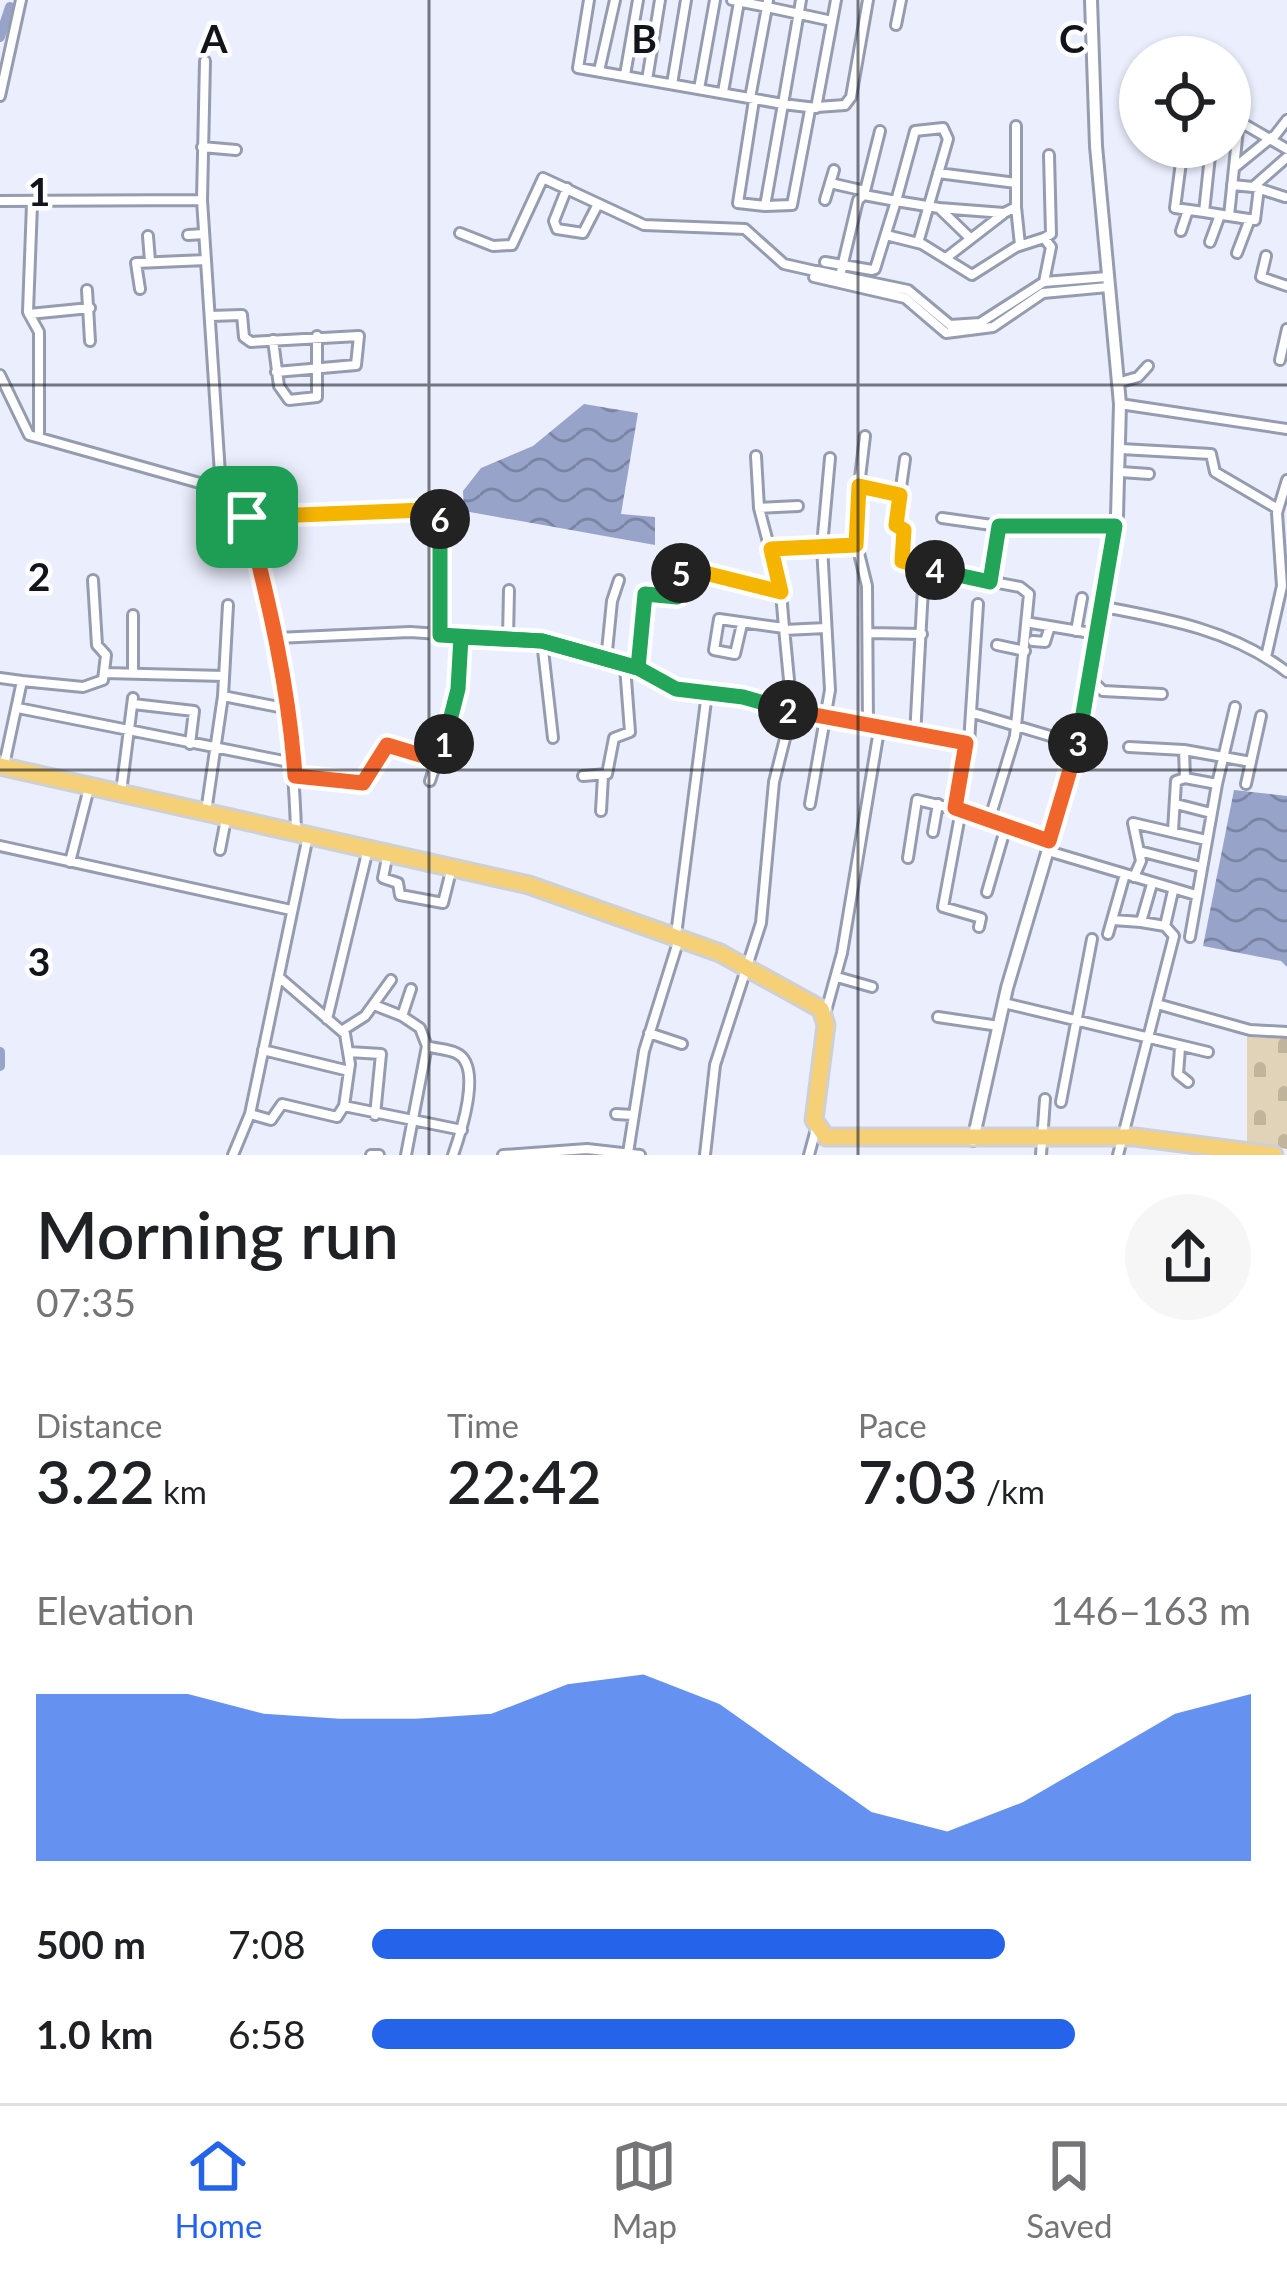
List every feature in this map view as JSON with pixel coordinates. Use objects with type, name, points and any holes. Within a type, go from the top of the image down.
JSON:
[{"type":"highway","points":[[2,766],[529,885],[678,936],[749,967],[809,998],[825,1015],[816,1129],[826,1137],[888,1145],[973,1140],[1042,1147],[1122,1137],[1274,1155]]},
{"type":"main road","points":[[973,1140],[1004,1003],[1077,744],[1104,607],[1121,472],[1090,0]]},
{"type":"street","points":[[0,97],[21,0]]},
{"type":"street","points":[[589,0],[576,64],[813,109],[845,105],[851,97],[868,0]]},
{"type":"street","points":[[599,71],[614,0]]},
{"type":"street","points":[[625,76],[638,0]]},
{"type":"street","points":[[647,80],[660,0]]},
{"type":"street","points":[[672,84],[686,0]]},
{"type":"street","points":[[699,88],[715,0]]},
{"type":"street","points":[[765,206],[801,0]]},
{"type":"street","points":[[767,3],[737,208],[792,205],[836,0]]},
{"type":"street","points":[[896,25],[901,0]]},
{"type":"street","points":[[723,92],[740,1],[767,3],[832,21]]},
{"type":"street","points":[[205,61],[202,200],[220,490]]},
{"type":"street","points":[[1251,155],[1287,120]]},
{"type":"street","points":[[1016,126],[1020,245]]},
{"type":"street","points":[[825,262],[875,269],[917,129],[940,127],[948,135],[934,207],[918,243]]},
{"type":"street","points":[[1251,127],[1287,149]]},
{"type":"street","points":[[838,280],[880,131]]},
{"type":"street","points":[[202,147],[236,150]]},
{"type":"street","points":[[886,235],[918,243],[972,275],[1020,245],[1051,233],[1049,155]]},
{"type":"street","points":[[1180,168],[1175,208],[1255,220],[1256,187],[1286,158]]},
{"type":"street","points":[[1204,212],[1209,168]]},
{"type":"street","points":[[1210,242],[1225,215],[1234,168]]},
{"type":"street","points":[[825,200],[834,170]]},
{"type":"street","points":[[938,173],[1016,183]]},
{"type":"street","points":[[460,232],[508,246],[539,180],[659,227],[745,229],[777,260],[838,280],[908,290],[948,329],[1005,314],[1044,282],[1051,247],[1044,238]]},
{"type":"street","points":[[830,183],[896,201],[1004,213]]},
{"type":"street","points":[[1232,185],[1285,197]]},
{"type":"street","points":[[567,188],[554,221],[557,229],[583,233],[598,204]]},
{"type":"street","points":[[0,201],[202,200]]},
{"type":"street","points":[[32,204],[29,314],[39,332],[39,437]]},
{"type":"street","points":[[934,207],[970,238]]},
{"type":"street","points":[[946,258],[1016,207]]},
{"type":"street","points":[[1181,231],[1188,210]]},
{"type":"street","points":[[1237,253],[1250,219]]},
{"type":"street","points":[[188,235],[204,234]]},
{"type":"street","points":[[148,236],[150,261]]},
{"type":"street","points":[[131,248],[140,289]]},
{"type":"street","points":[[1266,256],[1261,277],[1287,286]]},
{"type":"street","points":[[136,263],[206,260]]},
{"type":"street","points":[[1044,282],[1107,282]]},
{"type":"street","points":[[1017,306],[1058,290],[1107,282]]},
{"type":"street","points":[[87,290],[90,341]]},
{"type":"street","points":[[29,314],[90,308]]},
{"type":"street","points":[[209,316],[237,312],[244,320],[246,341],[357,335],[356,365],[276,372]]},
{"type":"street","points":[[1280,360],[1287,329]]},
{"type":"street","points":[[273,340],[285,399],[315,398],[317,336]]},
{"type":"street","points":[[1117,382],[1148,367]]},
{"type":"street","points":[[0,375],[24,430],[220,490],[247,517],[289,709],[302,833],[280,978],[250,1114],[233,1155]]},
{"type":"street","points":[[1120,404],[1287,429]]},
{"type":"street","points":[[865,436],[856,545],[865,562],[868,727]]},
{"type":"street","points":[[1120,449],[1211,454],[1214,471],[1278,509]]},
{"type":"street","points":[[705,1155],[715,1065],[761,923],[777,760],[792,711],[781,592],[759,508],[756,455]]},
{"type":"street","points":[[810,804],[828,720],[822,546],[830,458]]},
{"type":"street","points":[[905,459],[896,525],[904,530],[901,559],[923,569],[1020,586],[1029,594],[1016,724],[989,818]]},
{"type":"street","points":[[1121,472],[1148,474]]},
{"type":"street","points":[[1266,657],[1282,586],[1278,509],[1287,480]]},
{"type":"street","points":[[859,486],[900,495]]},
{"type":"street","points":[[759,508],[798,506]]},
{"type":"street","points":[[247,517],[431,512],[443,531],[440,635]]},
{"type":"street","points":[[942,518],[999,526],[1115,526]]},
{"type":"street","points":[[990,582],[999,526]]},
{"type":"street","points":[[771,549],[856,545]]},
{"type":"street","points":[[638,668],[645,594],[677,597],[682,569],[781,592]]},
{"type":"street","points":[[915,736],[923,569]]},
{"type":"street","points":[[0,678],[98,685],[105,673],[105,651],[97,645],[93,580]]},
{"type":"street","points":[[606,662],[613,592],[620,580]]},
{"type":"street","points":[[508,638],[509,590]]},
{"type":"street","points":[[1076,631],[1082,598]]},
{"type":"street","points":[[978,604],[973,713],[943,907],[981,918],[979,927]]},
{"type":"street","points":[[206,815],[223,696],[228,605]]},
{"type":"street","points":[[1104,607],[1204,630],[1266,657],[1287,672]]},
{"type":"street","points":[[133,615],[133,672]]},
{"type":"street","points":[[742,624],[735,654],[714,650],[717,620],[784,629],[826,628]]},
{"type":"street","points":[[1031,623],[1098,635]]},
{"type":"street","points":[[1033,641],[1046,642],[1050,626]]},
{"type":"street","points":[[869,633],[922,634]]},
{"type":"street","points":[[276,638],[440,635],[542,641],[638,668],[676,689],[966,743]]},
{"type":"street","points":[[430,782],[453,718],[461,637]]},
{"type":"street","points":[[542,641],[553,738]]},
{"type":"street","points":[[997,645],[1025,651]]},
{"type":"street","points":[[601,811],[603,776],[614,738],[631,731],[626,666]]},
{"type":"street","points":[[105,673],[224,676]]},
{"type":"street","points":[[1090,679],[1103,691],[1162,694]]},
{"type":"street","points":[[2,766],[22,681]]},
{"type":"street","points":[[503,1155],[591,1149],[633,1154],[633,1115],[649,1033],[678,936],[707,693]]},
{"type":"street","points":[[223,696],[289,709]]},
{"type":"street","points":[[120,796],[133,701],[194,711],[190,744]]},
{"type":"street","points":[[1190,937],[1235,707]]},
{"type":"street","points":[[18,708],[294,763]]},
{"type":"street","points":[[973,713],[1077,744]]},
{"type":"street","points":[[1246,784],[1262,716]]},
{"type":"street","points":[[825,1015],[837,976],[880,730]]},
{"type":"street","points":[[295,776],[363,783],[387,745],[437,760]]},
{"type":"street","points":[[1130,746],[1184,749],[1251,762]]},
{"type":"street","points":[[1184,749],[1185,778]]},
{"type":"street","points":[[583,776],[603,776]]},
{"type":"street","points":[[1173,831],[1176,781],[1185,778],[1217,784]]},
{"type":"street","points":[[70,862],[89,788]]},
{"type":"street","points":[[908,858],[916,800],[1007,823],[1048,845],[1152,884],[1196,895]]},
{"type":"street","points":[[932,832],[938,804]]},
{"type":"street","points":[[1176,804],[1211,813]]},
{"type":"street","points":[[220,850],[226,819]]},
{"type":"street","points":[[987,892],[1007,823]]},
{"type":"street","points":[[1108,934],[1130,876],[1141,864],[1133,824],[1206,840]]},
{"type":"street","points":[[0,846],[292,910]]},
{"type":"street","points":[[327,1019],[368,847]]},
{"type":"street","points":[[388,851],[383,878],[398,883],[400,895],[443,903],[452,866]]},
{"type":"street","points":[[1139,851],[1201,867]]},
{"type":"street","points":[[1141,922],[1152,884]]},
{"type":"street","points":[[1166,926],[1173,891]]},
{"type":"street","points":[[1113,920],[1166,926],[1174,936],[1118,1155]]},
{"type":"street","points":[[1060,1102],[1092,939]]},
{"type":"street","points":[[837,976],[872,987]]},
{"type":"street","points":[[250,1114],[271,1120],[282,1104],[337,1117],[344,1106],[349,1052],[343,1030],[280,978]]},
{"type":"street","points":[[343,1030],[374,1005],[391,980]]},
{"type":"street","points":[[402,1016],[411,989]]},
{"type":"street","points":[[1004,1003],[1208,1052]]},
{"type":"street","points":[[1156,1004],[1250,1030],[1287,1032]]},
{"type":"street","points":[[374,1005],[420,1028],[428,1046],[406,1155]]},
{"type":"street","points":[[938,1017],[953,1015],[999,1026]]},
{"type":"street","points":[[649,1033],[682,1044]]},
{"type":"street","points":[[428,1046],[459,1053],[464,1060],[469,1103],[453,1155]]},
{"type":"street","points":[[1180,1048],[1178,1074],[1188,1082]]},
{"type":"street","points":[[263,1050],[349,1071]]},
{"type":"street","points":[[349,1052],[381,1054],[375,1115]]},
{"type":"street","points":[[1042,1147],[1045,1099]]},
{"type":"street","points":[[344,1106],[462,1130]]},
{"type":"street","points":[[616,1114],[633,1115]]},
{"type":"street","points":[[809,1155],[816,1129]]},
{"type":"green space","points":[[1247,1037],[1287,1038],[1287,1149],[1247,1143]]},
{"type":"water","points":[[584,404],[638,413],[621,514],[655,517],[655,545],[464,511],[463,491],[481,468],[533,446]]},
{"type":"water","points":[[1234,790],[1287,796],[1287,967],[1281,961],[1203,946]]},
{"type":"waterway","points":[[0,37],[10,7]]},
{"type":"waterway","points":[[0,1052],[0,1066]]},
{"type":"route","points":[[247,517],[272,613],[292,728],[295,776],[363,783],[387,745],[437,760],[453,718],[461,637],[514,638],[542,641],[638,668],[676,689],[743,697],[828,720],[966,743],[955,808],[1049,841],[1072,769],[1115,526],[999,526],[990,582],[902,561],[904,530],[896,527],[900,495],[859,486],[856,545],[771,549],[781,592],[746,587],[685,568],[677,597],[646,593],[638,668],[606,662],[542,641],[514,638],[440,635],[443,531],[440,518],[431,512],[247,517]]}]
